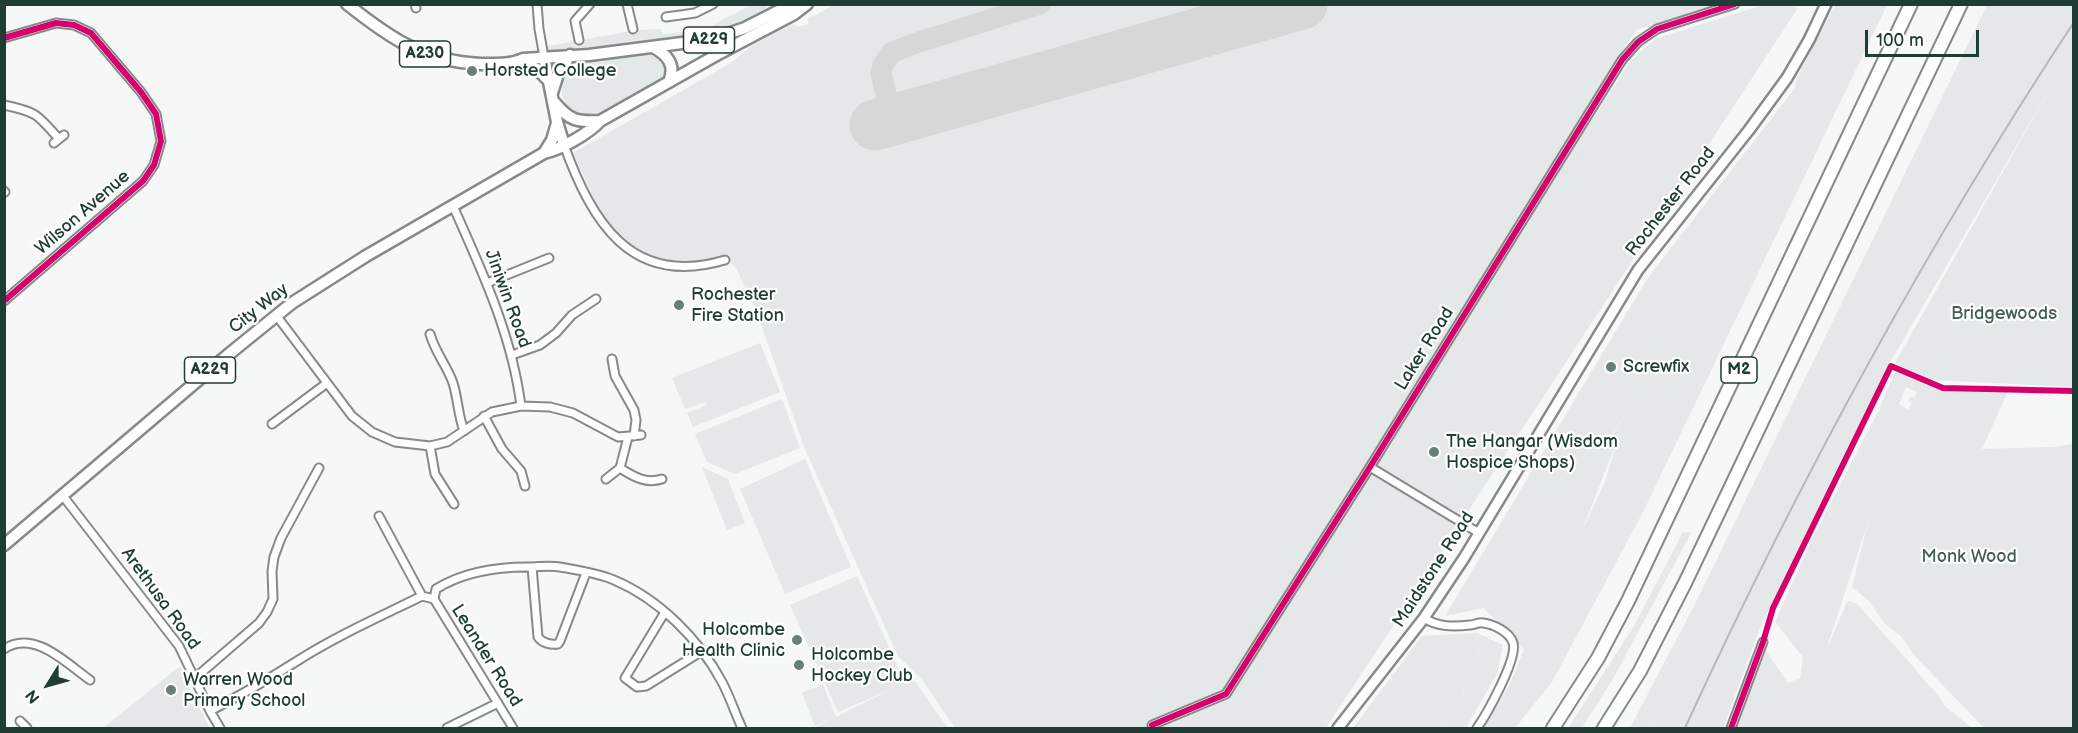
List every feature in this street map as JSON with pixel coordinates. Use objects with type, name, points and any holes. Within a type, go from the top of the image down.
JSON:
[{"type":"highway","name":"M2","points":[[1553,729],[1598,658],[1633,591],[1911,4]]},
{"type":"highway","name":"M2","points":[[1604,729],[1640,671],[1685,583],[1961,4]]},
{"type":"main road","name":"A230","points":[[347,4],[388,36],[424,53],[466,63],[494,64],[544,57]]},
{"type":"main road","name":"A229","points":[[544,57],[653,47],[726,36],[774,9],[792,4]]},
{"type":"main road","name":"A229","points":[[564,145],[600,121],[669,82],[794,15],[807,4]]},
{"type":"main road","name":"Rochester Road","points":[[1546,422],[1638,270],[1749,130],[1786,78],[1809,40],[1826,4]]},
{"type":"main road","points":[[653,47],[670,60],[672,75],[669,82]]},
{"type":"main road","points":[[552,93],[558,74],[570,56]]},
{"type":"main road","points":[[544,57],[564,145]]},
{"type":"main road","points":[[516,62],[537,69],[567,116],[576,121],[600,121]]},
{"type":"main road","points":[[544,153],[552,140],[557,122]]},
{"type":"main road","name":"City Way","points":[[4,544],[276,315],[336,274],[544,153],[564,145]]},
{"type":"main road","name":"Maidstone Road","points":[[1338,729],[1424,618],[1546,422]]},
{"type":"street","points":[[537,4],[544,57]]},
{"type":"street","points":[[579,40],[575,21],[590,4]]},
{"type":"street","points":[[627,4],[633,29]]},
{"type":"street","points":[[692,4],[695,13]]},
{"type":"street","points":[[666,17],[695,13],[713,4]]},
{"type":"street","name":"Laker Road","points":[[1152,725],[1226,694],[1622,60],[1638,42],[1657,29],[1735,4]]},
{"type":"street","name":"Wilson Avenue","points":[[4,38],[56,23],[74,25],[91,33],[141,92],[156,114],[161,141],[154,165],[143,181],[5,301]]},
{"type":"street","points":[[4,105],[26,109],[36,114],[59,139]]},
{"type":"street","points":[[564,145],[596,216],[614,238],[626,248],[651,261],[678,267],[706,265],[725,260]]},
{"type":"street","name":"Jiniwin Road","points":[[453,206],[487,284],[512,355],[521,406]]},
{"type":"street","points":[[487,284],[549,258]]},
{"type":"street","points":[[512,355],[540,345],[556,333],[572,315],[596,299]]},
{"type":"street","points":[[276,315],[352,416],[372,432],[395,442],[429,446],[447,442],[484,416],[498,410],[521,406],[550,407],[573,413],[618,437],[635,436]]},
{"type":"street","points":[[430,334],[433,347],[452,381],[464,431]]},
{"type":"street","points":[[606,479],[620,468],[635,436],[636,420],[634,410],[615,376],[612,358]]},
{"type":"street","points":[[272,424],[327,383]]},
{"type":"street","points":[[484,416],[502,449],[521,471],[525,486]]},
{"type":"street","points":[[429,446],[435,474],[454,504]]},
{"type":"street","points":[[1370,466],[1479,533]]},
{"type":"street","points":[[195,678],[263,619],[273,599],[272,571],[281,538],[319,468]]},
{"type":"street","points":[[620,468],[640,479],[653,482],[662,479]]},
{"type":"street","name":"Arethusa Road","points":[[63,496],[179,646],[220,729]]},
{"type":"street","points":[[379,516],[422,596]]},
{"type":"street","points":[[210,711],[322,647],[422,596],[434,599],[436,589],[459,578],[505,567],[558,567],[621,583],[664,612],[702,651],[722,682],[742,729]]},
{"type":"street","points":[[532,567],[538,637],[540,641],[553,645],[558,644],[560,640],[586,573]]},
{"type":"street","name":"Leander Road","points":[[434,599],[513,729]]},
{"type":"street","points":[[664,612],[625,678],[637,687],[645,686],[702,651]]},
{"type":"street","points":[[1424,618],[1433,624],[1446,626],[1481,622],[1504,631],[1512,639],[1514,651],[1509,665],[1478,729]]},
{"type":"street","points":[[4,649],[19,642],[35,644],[45,648],[90,680]]},
{"type":"street","points":[[1731,729],[1763,642]]},
{"type":"street","points":[[447,729],[498,703]]},
{"type":"street","points":[[20,721],[27,729]]},
{"type":"shaded area","points":[[836,5],[1719,5],[1636,30],[1287,589],[1631,60],[1655,39],[1763,5],[1790,5],[1798,8],[1326,728],[955,728],[920,677],[898,656],[804,447],[757,313],[736,268],[726,254],[699,261],[676,261],[653,257],[628,243],[614,232],[603,218],[573,153],[729,64],[753,45],[793,24],[798,27],[809,24],[808,19]]},
{"type":"shaded area","points":[[2059,5],[2073,5],[2073,60],[2056,78],[1888,366],[1760,628],[1723,728],[1648,728],[1653,723],[1899,265]]},
{"type":"shaded area","points":[[1647,279],[1681,305],[1629,399],[1629,408],[1611,437],[1617,441],[1574,557],[1560,574],[1514,601],[1497,621],[1483,608],[1445,616]]},
{"type":"shaded area","points":[[760,343],[780,392],[693,427],[687,413],[707,405],[706,402],[685,409],[672,378]]},
{"type":"shaded area","points":[[1879,410],[1925,431],[1921,448],[1868,522],[1828,644],[1803,636],[1775,622],[1812,539]]},
{"type":"shaded area","points":[[1477,633],[1479,655],[1463,681],[1464,697],[1441,728],[1353,728],[1422,636]]},
{"type":"shaded area","name":"Warren Wood Primary School","points":[[180,666],[210,728],[103,728]]},
{"type":"green space","points":[[836,4],[1715,5],[1636,29],[929,224],[810,35],[808,19]]},
{"type":"green space","points":[[751,5],[767,5],[761,15],[718,32],[587,50],[554,52],[547,46],[637,30],[660,29],[663,34],[694,31],[709,27]]},
{"type":"green space","points":[[1835,5],[1887,5],[1642,514],[1552,682],[1515,728],[1483,728],[1509,686],[1524,650],[1497,621],[1514,601],[1560,574],[1574,557],[1581,533],[1605,482],[1617,441],[1611,438],[1629,408],[1629,399],[1681,305],[1647,279],[1795,88],[1797,78]]},
{"type":"green space","points":[[1987,5],[2059,5],[1899,265],[1653,723],[1648,728],[1630,728],[1696,602]]},
{"type":"green space","name":"Bridgewoods","points":[[2073,38],[2073,387],[1933,380],[1895,363],[2056,78],[2054,66]]},
{"type":"green space","points":[[659,55],[667,64],[666,77],[595,117],[573,111],[567,105],[562,89],[564,80],[578,62]]},
{"type":"green space","name":"Monk Wood","points":[[1895,371],[1943,391],[2008,391],[1982,449],[2053,447],[2073,444],[2073,728],[1984,728],[1913,654],[1901,636],[1884,623],[1869,601],[1852,587],[1868,522],[1911,445],[1921,448],[1925,431],[1879,410]],"holes":[[[1906,387],[1917,392],[1914,398],[1911,396],[1908,401],[1912,403],[1908,410],[1899,404]]]},
{"type":"green space","points":[[782,399],[800,448],[735,474],[707,462],[695,434]]},
{"type":"green space","points":[[805,459],[851,567],[785,594],[740,489]]},
{"type":"green space","points":[[702,467],[728,479],[745,523],[727,530]]},
{"type":"green space","points":[[1683,532],[1691,533],[1614,677],[1582,728],[1568,728],[1634,626]]},
{"type":"green space","points":[[857,576],[905,683],[913,679],[948,728],[814,728],[892,689],[838,712],[790,605]]},
{"type":"green space","points":[[1847,602],[1857,604],[1933,689],[1946,707],[1972,728],[1736,728],[1766,651],[1788,683],[1800,678],[1803,657],[1775,622],[1803,636],[1829,644]]},
{"type":"green space","points":[[1477,633],[1503,645],[1497,674],[1466,728],[1441,728],[1464,697],[1463,681],[1479,655]]},
{"type":"green space","points":[[1307,669],[1272,728],[1232,704],[1238,694],[1243,695]]},
{"type":"green space","points":[[823,684],[836,717],[815,726],[802,693]]},
{"type":"taxiway","points":[[892,120],[881,73],[891,53],[1040,4]]},
{"type":"runway","points":[[875,125],[1302,4]]},
{"type":"railway","points":[[1685,728],[1772,546],[1866,368],[1967,193],[2074,22]]},
{"type":"cycle path","points":[[1152,725],[1226,694],[1370,467],[1622,60],[1638,42],[1657,29],[1735,4]]},
{"type":"cycle path","points":[[4,38],[56,23],[74,25],[91,33],[141,92],[156,114],[161,141],[154,165],[143,181],[4,301]]},
{"type":"cycle path","points":[[1731,728],[1773,608],[1891,366],[1943,388],[2074,391]]},
{"type":"place","name":"Horsted College","points":[[472,71]]},
{"type":"place","name":"Rochester Fire Station","points":[[679,305]]},
{"type":"place","name":"Screwfix","points":[[1611,367]]},
{"type":"place","name":"The Hangar (Wisdom Hospice Shops)","points":[[1434,452]]},
{"type":"place","name":"Holcombe Health Clinic","points":[[797,640]]},
{"type":"place","name":"Holcombe Hockey Club","points":[[799,665]]},
{"type":"place","name":"Warren Wood Primary School","points":[[171,690]]}]
